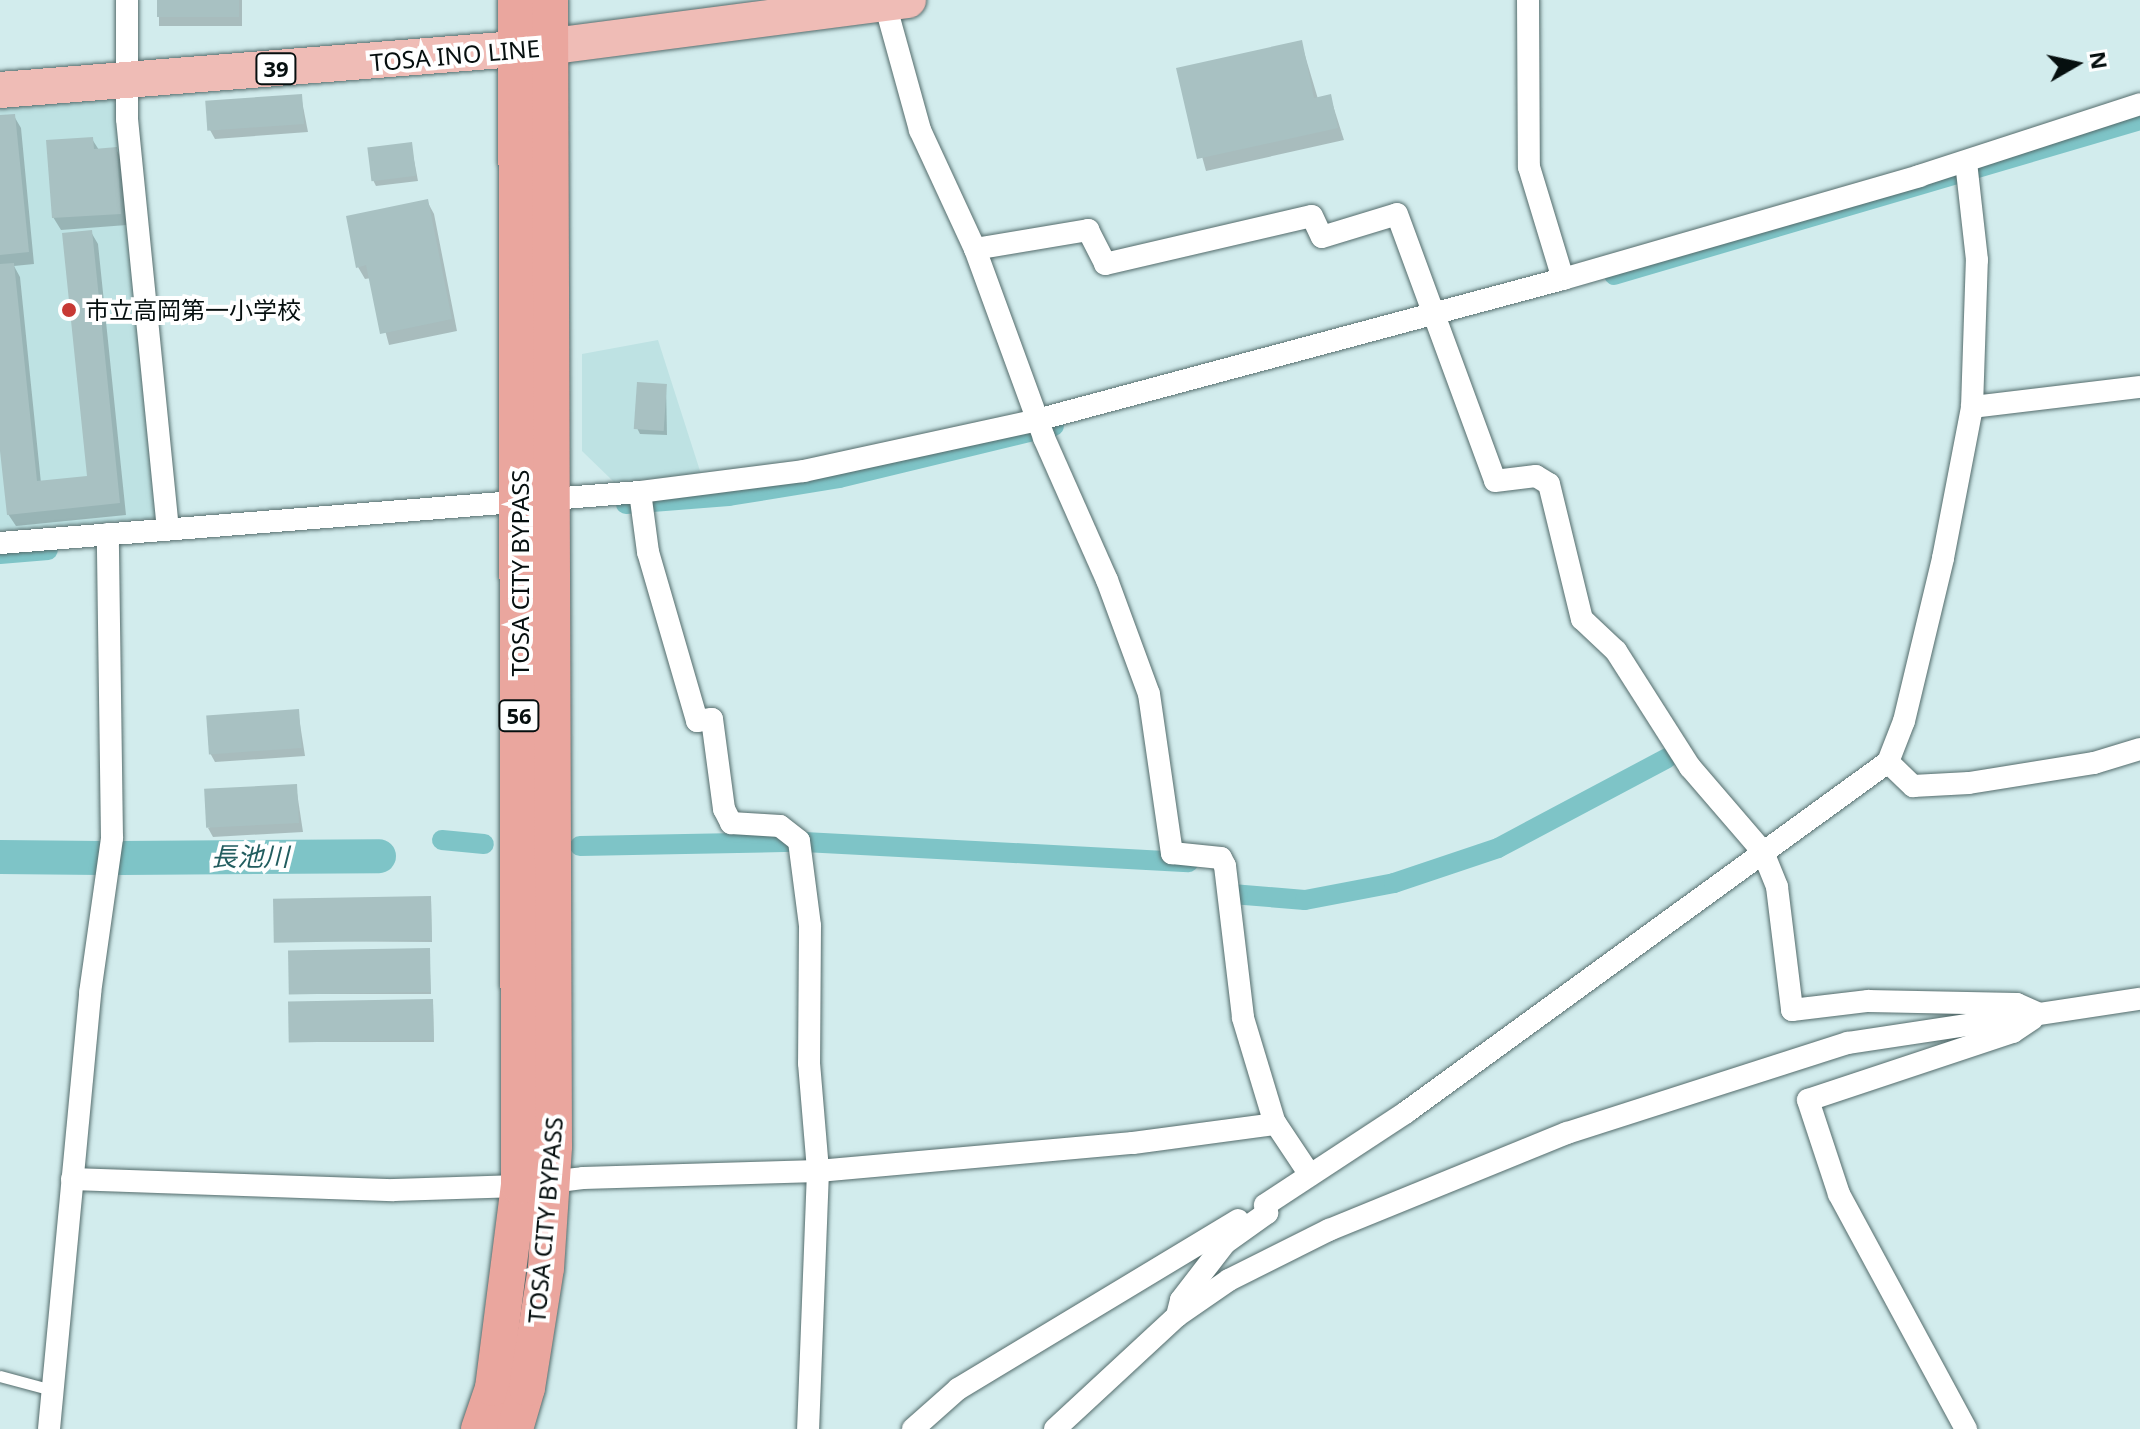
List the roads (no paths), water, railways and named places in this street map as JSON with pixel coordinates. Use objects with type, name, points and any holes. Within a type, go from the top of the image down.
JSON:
[{"type":"highway","name":"TOSA CITY BYPASS","points":[[516,0],[535,48]]},
{"type":"highway","name":"TOSA CITY BYPASS","points":[[515,1429],[527,1388],[546,1268],[536,1183],[535,48],[550,0]]},
{"type":"highway","name":"TOSA CITY BYPASS","points":[[479,1429],[496,1373],[536,1183]]},
{"type":"main road","name":"TOSA INO LINE","points":[[0,90],[535,48],[892,1]]},
{"type":"street","points":[[127,0],[127,80],[168,528]]},
{"type":"street","points":[[1528,0],[1529,167],[1563,279]]},
{"type":"street","points":[[892,1],[920,130],[975,249],[1039,426],[1107,580],[1149,694],[1172,853],[1221,858],[1225,866],[1243,1018],[1275,1124],[1310,1175]]},
{"type":"street","points":[[0,543],[536,497],[641,501],[1039,426],[1435,318],[1563,279],[1968,172],[2140,104]]},
{"type":"street","points":[[913,1429],[958,1389],[1265,1205],[1441,1087],[1888,762],[1904,721],[1940,573],[1972,407],[1977,260],[1968,172]]},
{"type":"street","points":[[975,249],[1088,230],[1105,264],[1312,216],[1322,237],[1397,214],[1495,481],[1536,476],[1549,484],[1582,619],[1616,651],[1690,767],[1763,852],[1777,887],[1792,1010],[1883,1001],[2017,1004],[2039,1014]]},
{"type":"street","points":[[1972,407],[2140,387]]},
{"type":"street","points":[[641,501],[648,552],[697,721],[712,719],[724,809],[731,823],[780,826],[799,841],[810,926],[809,1063],[818,1171],[808,1429]]},
{"type":"street","points":[[49,1429],[72,1179],[112,838],[108,534]]},
{"type":"street","points":[[1888,762],[1913,786],[1955,784],[2094,763],[2140,749]]},
{"type":"street","points":[[1055,1429],[1177,1316],[1229,1280],[1329,1230],[1567,1133],[1848,1043],[2140,999]]},
{"type":"street","points":[[1966,1429],[1839,1194],[1808,1100],[2013,1032],[2039,1014]]},
{"type":"street","points":[[72,1179],[394,1190],[818,1171],[1133,1143],[1275,1124]]},
{"type":"street","points":[[1177,1316],[1181,1300],[1225,1243],[1267,1213],[1265,1205]]},
{"type":"lane","points":[[0,1376],[52,1390]]},
{"type":"waterway","points":[[1614,275],[2140,120]]},
{"type":"waterway","points":[[626,504],[729,496],[839,478],[1054,426]]},
{"type":"waterway","points":[[0,554],[48,550]]},
{"type":"waterway","points":[[1232,894],[1305,900],[1394,883],[1498,848],[1667,758]]},
{"type":"waterway","points":[[442,840],[484,844]]},
{"type":"waterway","points":[[580,846],[795,842]]},
{"type":"waterway","points":[[804,842],[1188,862]]},
{"type":"waterway","name":"長池川","points":[[121,858],[379,856]]},
{"type":"waterway","name":"長池川","points":[[0,857],[101,858]]},
{"type":"place","name":"市立高岡第一小学校","points":[[69,310]]}]
